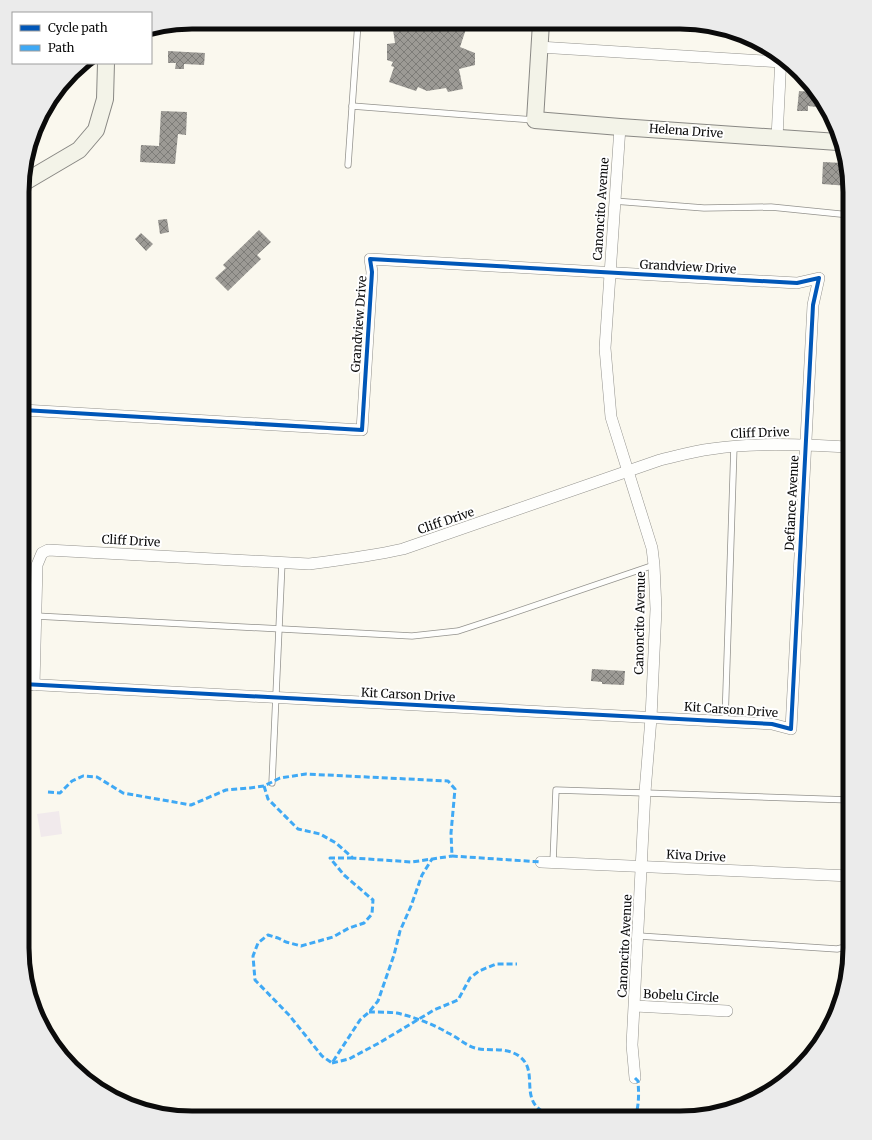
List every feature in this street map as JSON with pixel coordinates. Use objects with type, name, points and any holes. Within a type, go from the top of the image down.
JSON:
[{"type":"main road","points":[[535,120],[540,29]]},
{"type":"main road","points":[[29,180],[79,150],[96,130],[105,99],[106,64]]},
{"type":"main road","name":"Helena Drive","points":[[535,120],[835,142]]},
{"type":"street","points":[[539,47],[775,60]]},
{"type":"street","points":[[777,138],[783,65]]},
{"type":"street","name":"Canoncito Avenue","points":[[620,127],[605,348],[611,417],[652,548],[656,609],[632,1045],[635,1078]]},
{"type":"street","name":"Grandview Drive","points":[[29,410],[362,430],[372,272],[370,259],[796,283],[819,278]]},
{"type":"street","name":"Defiance Avenue","points":[[791,729],[813,305],[819,278]]},
{"type":"street","name":"Cliff Drive","points":[[36,616],[37,565],[42,552],[48,550],[310,564],[341,560],[377,555],[403,549],[660,460],[684,454],[734,446],[805,445],[843,447]]},
{"type":"street","points":[[29,676],[36,616]]},
{"type":"street","name":"Kit Carson Drive","points":[[29,685],[772,724],[791,729]]},
{"type":"street","name":"Kiva Drive","points":[[540,862],[843,876]]},
{"type":"street","name":"Bobelu Circle","points":[[635,1006],[727,1011]]},
{"type":"lane","points":[[348,165],[358,29]]},
{"type":"lane","points":[[352,106],[535,120]]},
{"type":"lane","points":[[614,201],[704,208],[771,207],[843,214]]},
{"type":"lane","points":[[725,722],[734,446]]},
{"type":"lane","points":[[272,783],[282,562]]},
{"type":"lane","points":[[36,616],[412,636],[458,631],[654,564]]},
{"type":"lane","points":[[553,862],[556,790],[843,800]]},
{"type":"lane","points":[[638,936],[837,949],[843,948]]},
{"type":"shaded area","points":[[59,811],[62,834],[41,837],[37,814]]},
{"type":"building","points":[[393,29],[466,29],[460,47],[475,53],[475,65],[459,69],[463,89],[448,92],[446,88],[427,91],[418,87],[416,91],[389,82],[394,67],[391,66],[393,62],[387,60],[387,44],[395,43]]},
{"type":"building","points":[[168,51],[205,53],[204,65],[184,64],[184,69],[175,69],[176,63],[168,63]]},
{"type":"building","points":[[799,91],[808,92],[820,107],[808,106],[808,111],[797,111]]},
{"type":"building","points":[[161,111],[187,112],[186,135],[178,134],[175,164],[140,162],[141,145],[159,146]]},
{"type":"building","points":[[823,162],[841,163],[843,186],[822,184]]},
{"type":"building","points":[[167,219],[169,232],[160,234],[158,220]]},
{"type":"building","points":[[259,230],[271,242],[257,255],[261,259],[228,291],[215,278],[226,268],[223,265]]},
{"type":"building","points":[[141,233],[153,244],[146,251],[135,239]]},
{"type":"building","points":[[592,669],[625,671],[624,685],[602,684],[602,682],[591,681]]},
{"type":"marked path","points":[[48,792],[60,793],[72,781],[83,776],[97,777],[123,793],[191,805],[226,790],[264,786],[280,778],[306,774],[448,781],[455,789],[451,833],[452,856],[541,862]]},
{"type":"marked path","points":[[264,786],[268,799],[298,829],[320,834],[336,843],[353,858],[412,862],[452,856]]},
{"type":"marked path","points":[[353,858],[330,858],[344,875],[373,900],[372,914],[364,923],[349,928],[333,937],[301,946],[268,935],[258,943],[253,956],[255,980],[289,1015],[322,1056],[332,1063],[360,1020],[378,1001],[394,955],[400,931],[422,875],[432,859]]},
{"type":"marked path","points":[[332,1063],[349,1059],[434,1010],[458,1000],[470,978],[479,971],[496,964],[517,964]]},
{"type":"marked path","points":[[369,1012],[397,1013],[423,1021],[475,1048],[508,1051],[519,1056],[525,1062],[528,1069],[532,1100],[542,1111]]},
{"type":"marked path","points":[[635,1078],[638,1081],[639,1095],[637,1111]]},
{"type":"cycle path","points":[[29,410],[362,430],[372,272],[370,259],[797,283],[819,278],[813,305],[791,729],[772,724],[29,684]]}]
